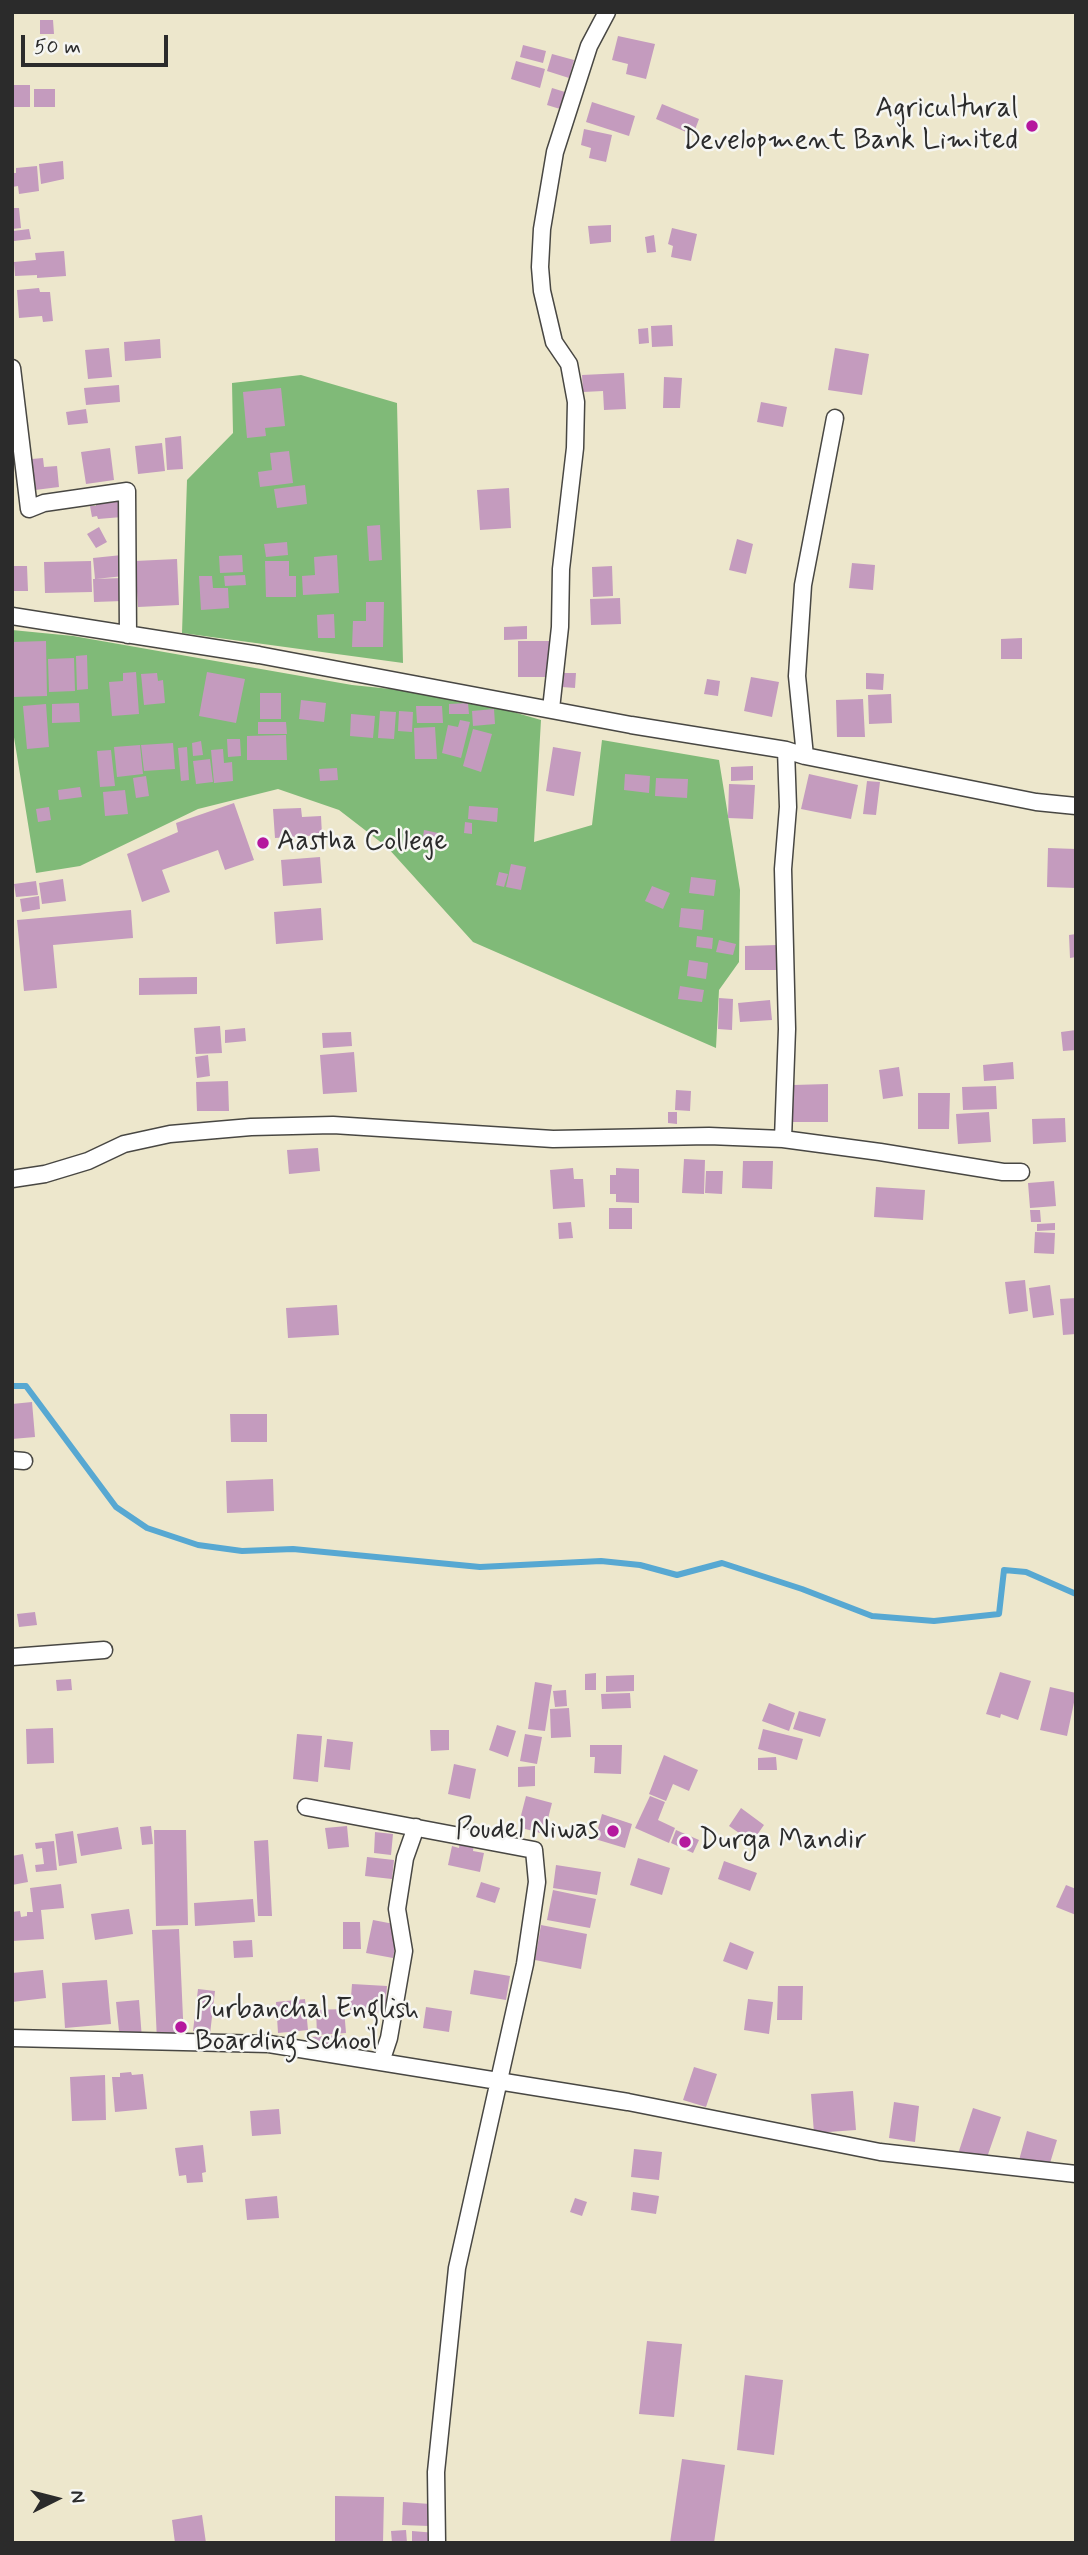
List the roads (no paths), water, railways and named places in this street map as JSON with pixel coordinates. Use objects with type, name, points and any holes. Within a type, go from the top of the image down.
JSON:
[{"type":"street","points":[[551,709],[560,626],[561,569],[575,448],[576,402],[569,364],[554,342],[542,291],[542,229],[555,152],[589,46],[607,12]]},
{"type":"street","points":[[12,368],[29,509],[44,503],[127,491],[128,635]]},
{"type":"street","points":[[805,756],[797,676],[803,585],[835,418]]},
{"type":"street","points":[[12,616],[260,655],[786,750],[1037,802],[1076,806]]},
{"type":"street","points":[[783,1139],[787,1029],[783,869],[788,807],[786,750]]},
{"type":"street","points":[[12,1180],[45,1174],[88,1161],[135,1141],[251,1126],[365,1126],[552,1139],[709,1136],[783,1139],[1003,1172],[1021,1172]]},
{"type":"street","points":[[12,1657],[104,1650]]},
{"type":"street","points":[[306,1807],[534,1850],[537,1882],[525,1964],[457,2268],[436,2472],[437,2543]]},
{"type":"street","points":[[381,2062],[389,2038],[404,1951],[397,1909],[405,1858],[416,1828]]},
{"type":"street","points":[[12,2038],[269,2044],[628,2102],[880,2152],[1076,2174]]},
{"type":"waterway","points":[[12,1386],[26,1386],[116,1507],[147,1528],[198,1545],[242,1551],[293,1549],[480,1567],[601,1561],[640,1565],[677,1575],[722,1563],[802,1589],[872,1616],[934,1621],[999,1614],[1004,1570],[1026,1572],[1076,1594]]},
{"type":"place","name":"Agricultural Development Bank Limited","points":[[1032,126]]},
{"type":"place","name":"Aastha College","points":[[263,843]]},
{"type":"place","name":"Poudel Niwas","points":[[613,1831]]},
{"type":"place","name":"Durga Mandir","points":[[685,1842]]},
{"type":"place","name":"Purbanchal English Boarding School","points":[[181,2027]]}]
